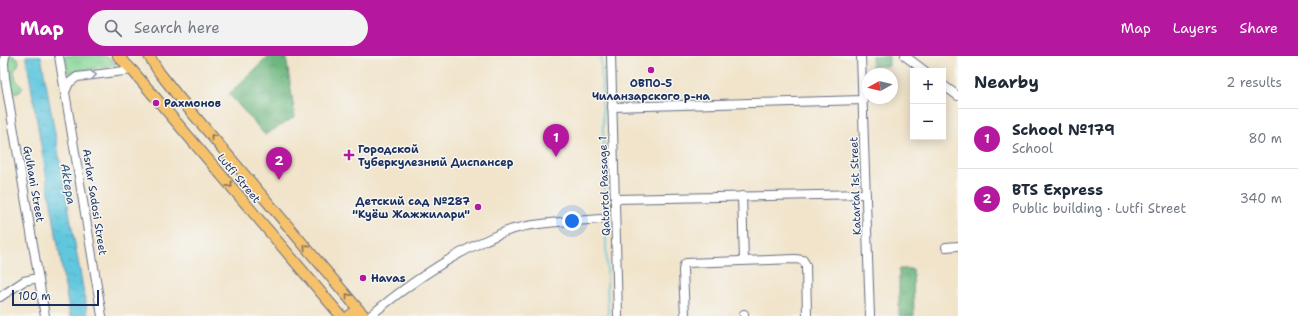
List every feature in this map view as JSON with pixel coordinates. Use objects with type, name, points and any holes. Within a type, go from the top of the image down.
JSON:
[{"type":"main road","name":"Lutfi Street","points":[[118,56],[132,70],[341,316]]},
{"type":"main road","name":"Lutfi Street","points":[[149,56],[159,72],[177,95],[366,315]]},
{"type":"main road","points":[[317,288],[322,289],[328,287],[331,282],[331,276]]},
{"type":"main road","points":[[349,316],[353,313],[366,315]]},
{"type":"street","name":"Gulhani Street","points":[[5,56],[5,80],[45,316]]},
{"type":"street","name":"Asrlar Sadosi Street","points":[[59,56],[102,316]]},
{"type":"street","name":"Qatortol Passage 1","points":[[611,56],[618,316]]},
{"type":"street","name":"Katartal 1st Street","points":[[861,56],[862,78]]},
{"type":"street","points":[[906,56],[921,68]]},
{"type":"street","points":[[66,92],[65,90],[69,83],[72,79],[77,77],[132,70]]},
{"type":"street","points":[[5,80],[4,84],[0,88],[8,95]]},
{"type":"street","points":[[946,87],[958,96]]},
{"type":"street","points":[[612,107],[862,100]]},
{"type":"street","name":"Katartal 1st Street","points":[[863,104],[870,316]]},
{"type":"street","points":[[615,199],[866,194]]},
{"type":"street","points":[[742,196],[744,260]]},
{"type":"street","points":[[366,315],[438,267],[466,250],[499,234],[525,226],[600,219]]},
{"type":"street","points":[[946,247],[958,246]]},
{"type":"street","points":[[685,316],[683,270],[686,263],[795,259],[804,261],[806,266],[807,316]]},
{"type":"street","points":[[0,297],[24,282],[38,278]]},
{"type":"green space","points":[[9,56],[18,58],[19,63],[14,71],[16,80],[23,87],[20,92],[11,93],[7,61]]},
{"type":"green space","points":[[65,56],[105,56],[118,64],[68,73]]},
{"type":"green space","points":[[269,56],[286,56],[295,117],[265,135],[229,94]]},
{"type":"green space","points":[[872,56],[889,56],[889,66],[872,66]]},
{"type":"green space","points":[[899,269],[913,269],[914,316],[899,316]]},
{"type":"water","name":"Aktepa","points":[[26,56],[41,56],[88,316],[70,316]]},
{"type":"waterway","points":[[601,56],[608,316]]},
{"type":"place","name":"ОВПО-5 Чиланзарского р-на","points":[[651,70]]},
{"type":"place","name":"Рахмонов","points":[[156,103]]},
{"type":"place","name":"Городской Туберкулезный Диспансер","points":[[349,155]]},
{"type":"place","name":"School №179","points":[[556,157]]},
{"type":"place","name":"BTS Express","points":[[279,180]]},
{"type":"place","name":"Детский сад №287 \"Куёш Жажжилари\"","points":[[478,207]]},
{"type":"place","name":"Havas","points":[[363,278]]}]
